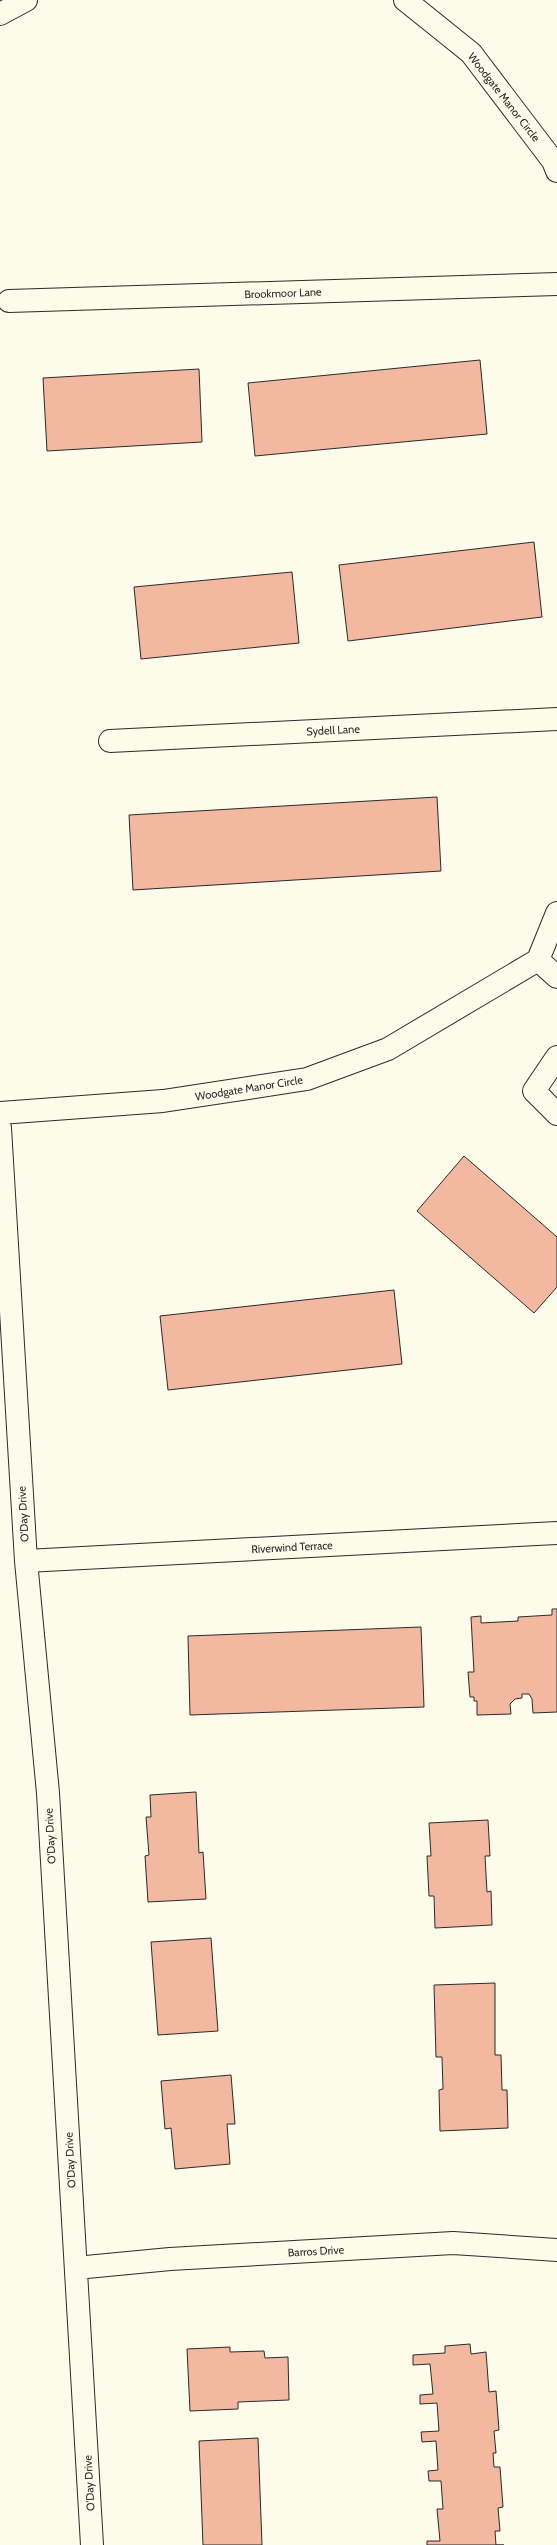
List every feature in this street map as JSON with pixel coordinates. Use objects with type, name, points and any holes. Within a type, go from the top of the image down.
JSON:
[{"type":"street","points":[[0,14],[26,0]]},
{"type":"street","name":"Woodgate Manor Circle","points":[[405,0],[471,53],[553,161],[557,171]]},
{"type":"street","name":"Brookmoor Lane","points":[[9,301],[557,284]]},
{"type":"street","name":"Sydell Lane","points":[[110,740],[557,719]]},
{"type":"street","points":[[557,913],[538,960],[557,977]]},
{"type":"street","name":"Woodgate Manor Circle","points":[[0,1112],[163,1101],[307,1079],[388,1049],[538,960]]},
{"type":"street","points":[[557,1057],[534,1091],[557,1114]]},
{"type":"street","name":"O'Day Drive","points":[[0,1128],[26,1561],[48,1793],[92,2545]]},
{"type":"street","name":"Riverwind Terrace","points":[[26,1561],[557,1533]]},
{"type":"street","name":"Barros Drive","points":[[76,2268],[170,2259],[453,2243],[557,2250]]},
{"type":"building","points":[[480,360],[487,434],[255,456],[248,383]]},
{"type":"building","points":[[199,369],[202,442],[47,451],[43,378]]},
{"type":"building","points":[[534,542],[542,617],[348,641],[339,565]]},
{"type":"building","points":[[292,572],[299,643],[141,659],[134,587]]},
{"type":"building","points":[[437,797],[441,871],[133,890],[129,815]]},
{"type":"building","points":[[464,1156],[557,1237],[557,1287],[534,1313],[417,1211]]},
{"type":"building","points":[[394,1290],[402,1364],[168,1390],[160,1316]]},
{"type":"building","points":[[552,1609],[557,1609],[557,1712],[533,1713],[532,1699],[529,1694],[522,1694],[522,1698],[515,1699],[510,1704],[511,1714],[477,1715],[477,1701],[474,1701],[474,1697],[470,1697],[468,1672],[474,1672],[471,1617],[481,1616],[481,1623],[518,1621],[518,1617],[552,1615]]},
{"type":"building","points":[[421,1627],[424,1707],[190,1715],[188,1636]]},
{"type":"building","points":[[196,1792],[199,1853],[203,1852],[206,1899],[148,1902],[145,1856],[149,1855],[146,1817],[151,1817],[150,1795]]},
{"type":"building","points":[[488,1820],[490,1856],[485,1856],[487,1892],[491,1891],[492,1925],[435,1928],[434,1896],[429,1896],[427,1856],[431,1856],[429,1823]]},
{"type":"building","points":[[211,1938],[218,2031],[158,2035],[151,1942]]},
{"type":"building","points":[[495,1983],[495,2055],[501,2055],[502,2090],[507,2090],[508,2128],[440,2131],[439,2090],[443,2089],[442,2057],[436,2057],[434,1985]]},
{"type":"building","points":[[231,2075],[235,2124],[227,2124],[230,2164],[175,2169],[171,2128],[165,2129],[161,2081]]},
{"type":"building","points":[[470,2344],[471,2354],[486,2352],[489,2392],[496,2391],[499,2430],[494,2431],[496,2453],[493,2453],[494,2467],[500,2467],[503,2507],[498,2508],[500,2531],[495,2531],[496,2545],[427,2545],[427,2541],[440,2541],[437,2509],[443,2509],[441,2481],[429,2481],[428,2471],[438,2470],[436,2441],[422,2442],[421,2432],[439,2431],[437,2403],[420,2404],[420,2395],[433,2394],[430,2364],[413,2365],[413,2355],[445,2353],[445,2346]]},
{"type":"building","points":[[230,2347],[230,2352],[264,2351],[265,2358],[288,2357],[289,2400],[238,2402],[238,2409],[190,2411],[187,2349]]},
{"type":"building","points":[[258,2438],[262,2545],[203,2545],[199,2441]]}]
